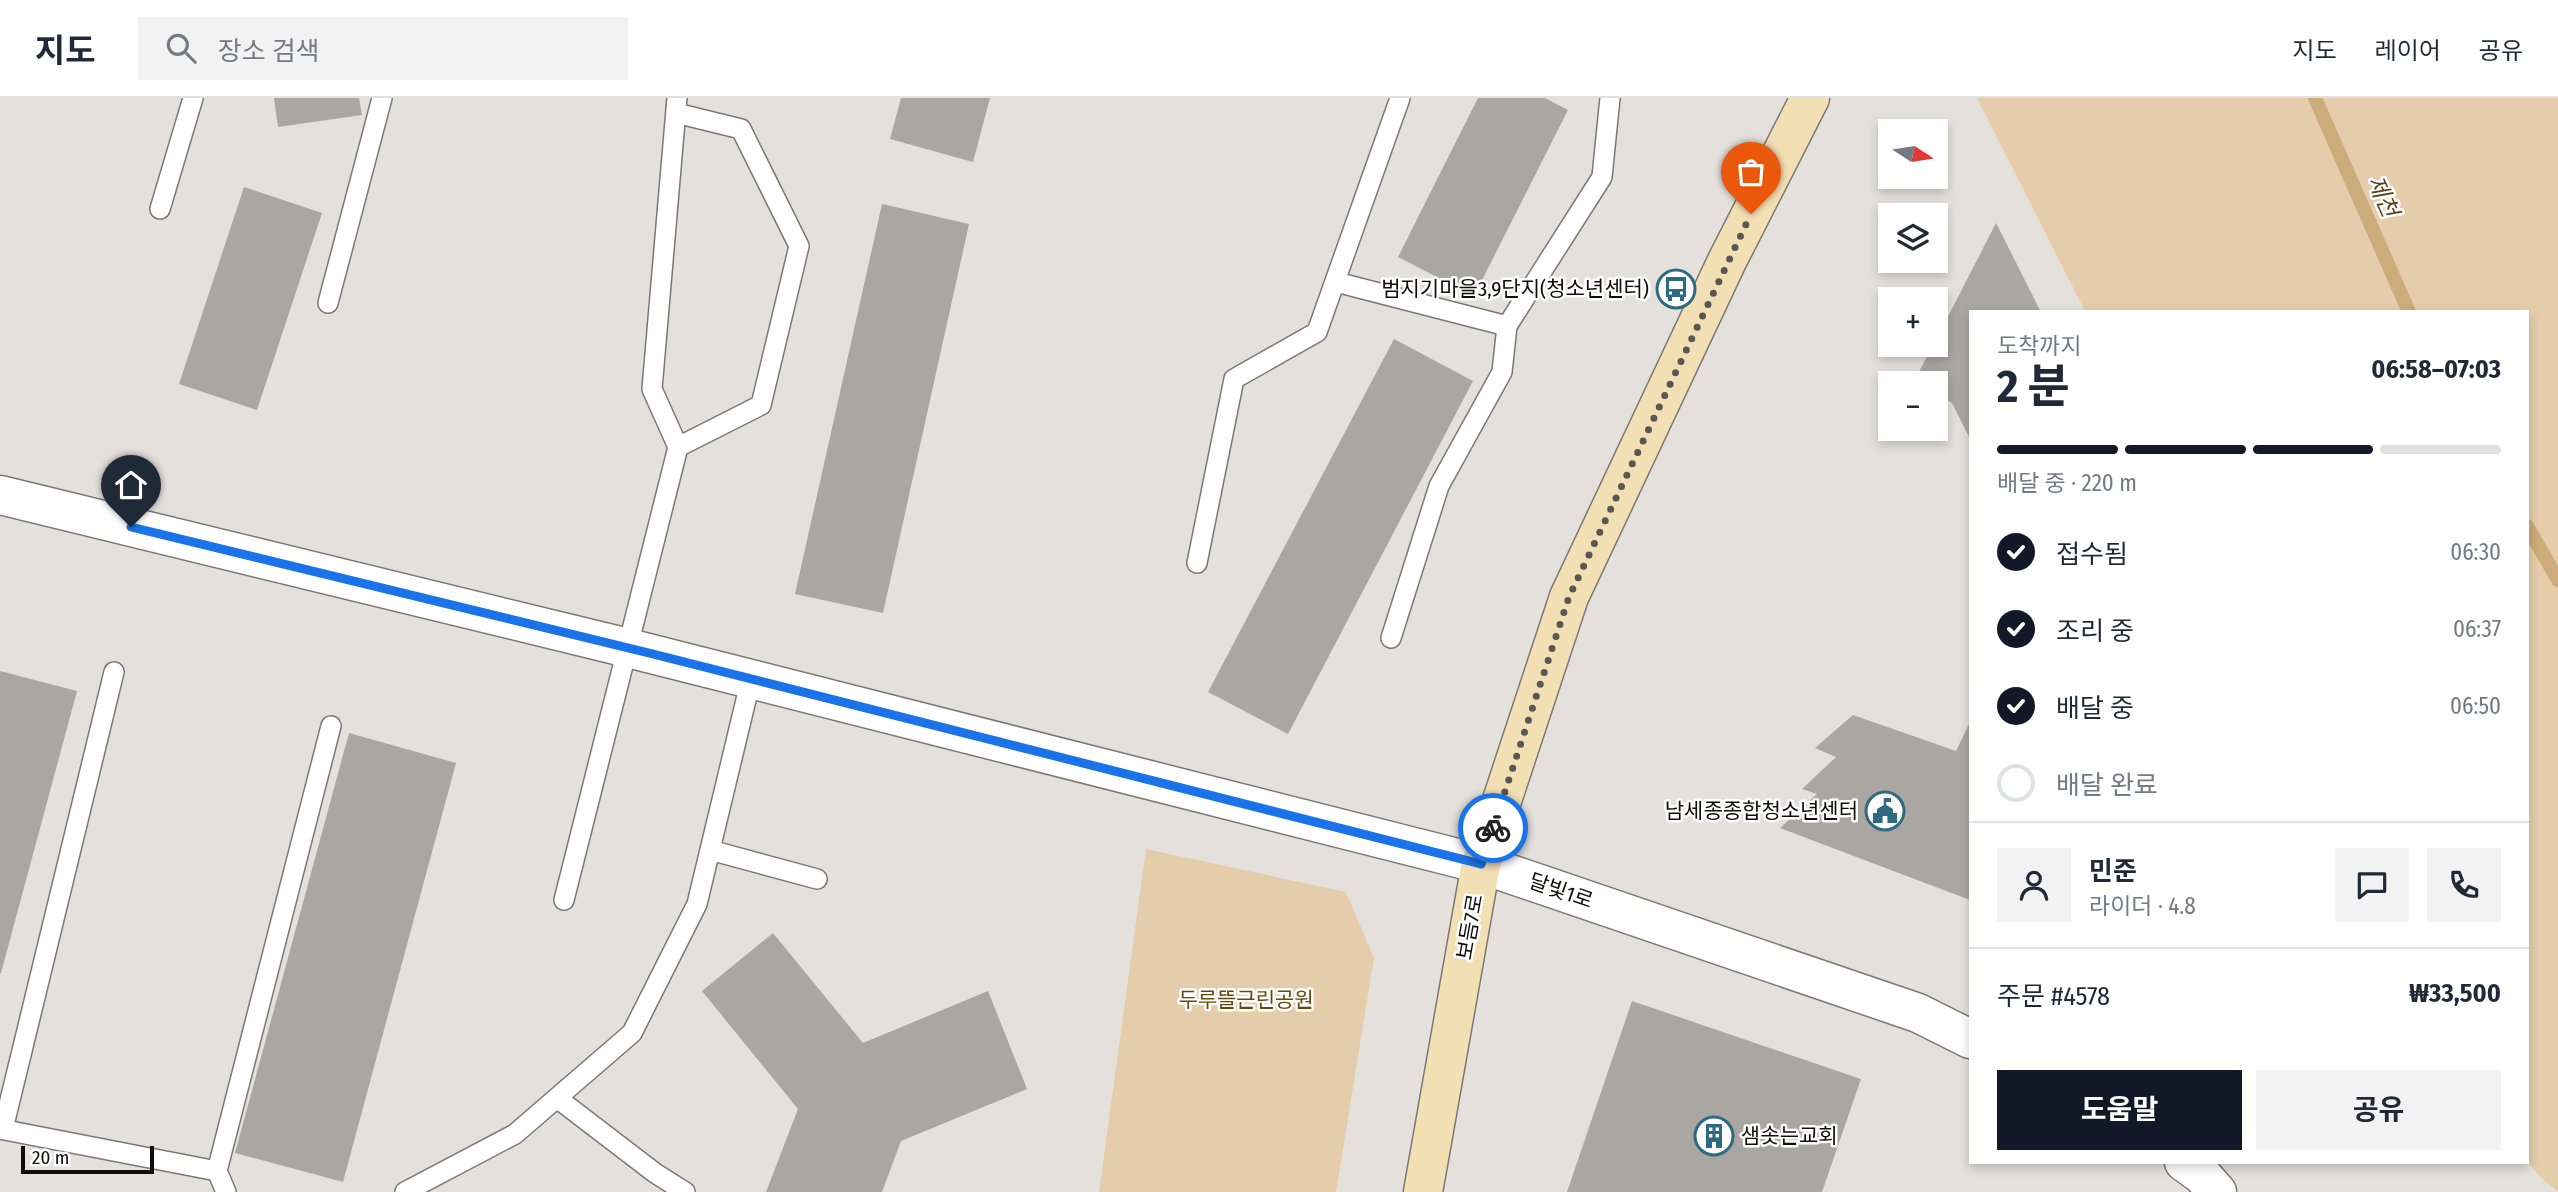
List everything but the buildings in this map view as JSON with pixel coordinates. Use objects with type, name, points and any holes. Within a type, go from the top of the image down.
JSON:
[{"type":"street","name":"보듬7로","points":[[1423,1192],[1481,864],[1569,597],[1727,261],[1810,98]]},
{"type":"street","name":"달빛1로","points":[[0,495],[628,648],[1481,864],[1918,1013],[1969,1038]]},
{"type":"street","points":[[2187,1164],[2202,1175],[2217,1192]]},
{"type":"lane","points":[[160,209],[193,98]]},
{"type":"lane","points":[[328,303],[382,98]]},
{"type":"lane","points":[[1197,564],[1234,379],[1317,332],[1400,98]]},
{"type":"lane","points":[[1391,638],[1439,486],[1502,372],[1507,326],[1602,177],[1611,98]]},
{"type":"lane","points":[[564,900],[678,446],[653,389],[677,106],[741,129],[799,246],[761,405],[678,446]]},
{"type":"lane","points":[[1336,282],[1507,326]]},
{"type":"lane","points":[[114,672],[1,1129],[217,1171]]},
{"type":"lane","points":[[405,1192],[515,1134],[632,1032],[697,904],[751,679]]},
{"type":"lane","points":[[226,1192],[217,1171],[331,726]]},
{"type":"lane","points":[[710,849],[817,880]]},
{"type":"lane","points":[[557,1098],[679,1190]]},
{"type":"green space","points":[[1977,98],[2558,98],[2558,1191],[2540,1177],[2529,1163],[2529,310],[2084,310]]},
{"type":"green space","name":"두루뜰근린공원","points":[[1146,849],[1346,892],[1374,958],[1336,1192],[1099,1192]]},
{"type":"waterway","name":"제천","points":[[2315,98],[2408,310]]},
{"type":"waterway","name":"제천","points":[[2529,529],[2558,580]]},
{"type":"way so far","points":[[1493,828],[1569,597],[1751,214]]},
{"type":"place","name":"범지기마을3,9단지(청소년센터)","points":[[1676,289]]},
{"type":"place","name":"남세종종합청소년센터","points":[[1885,811]]},
{"type":"place","name":"샘솟는교회","points":[[1714,1136]]},
{"type":"route","points":[[131,527],[653,654],[1481,864],[1493,828]]}]
